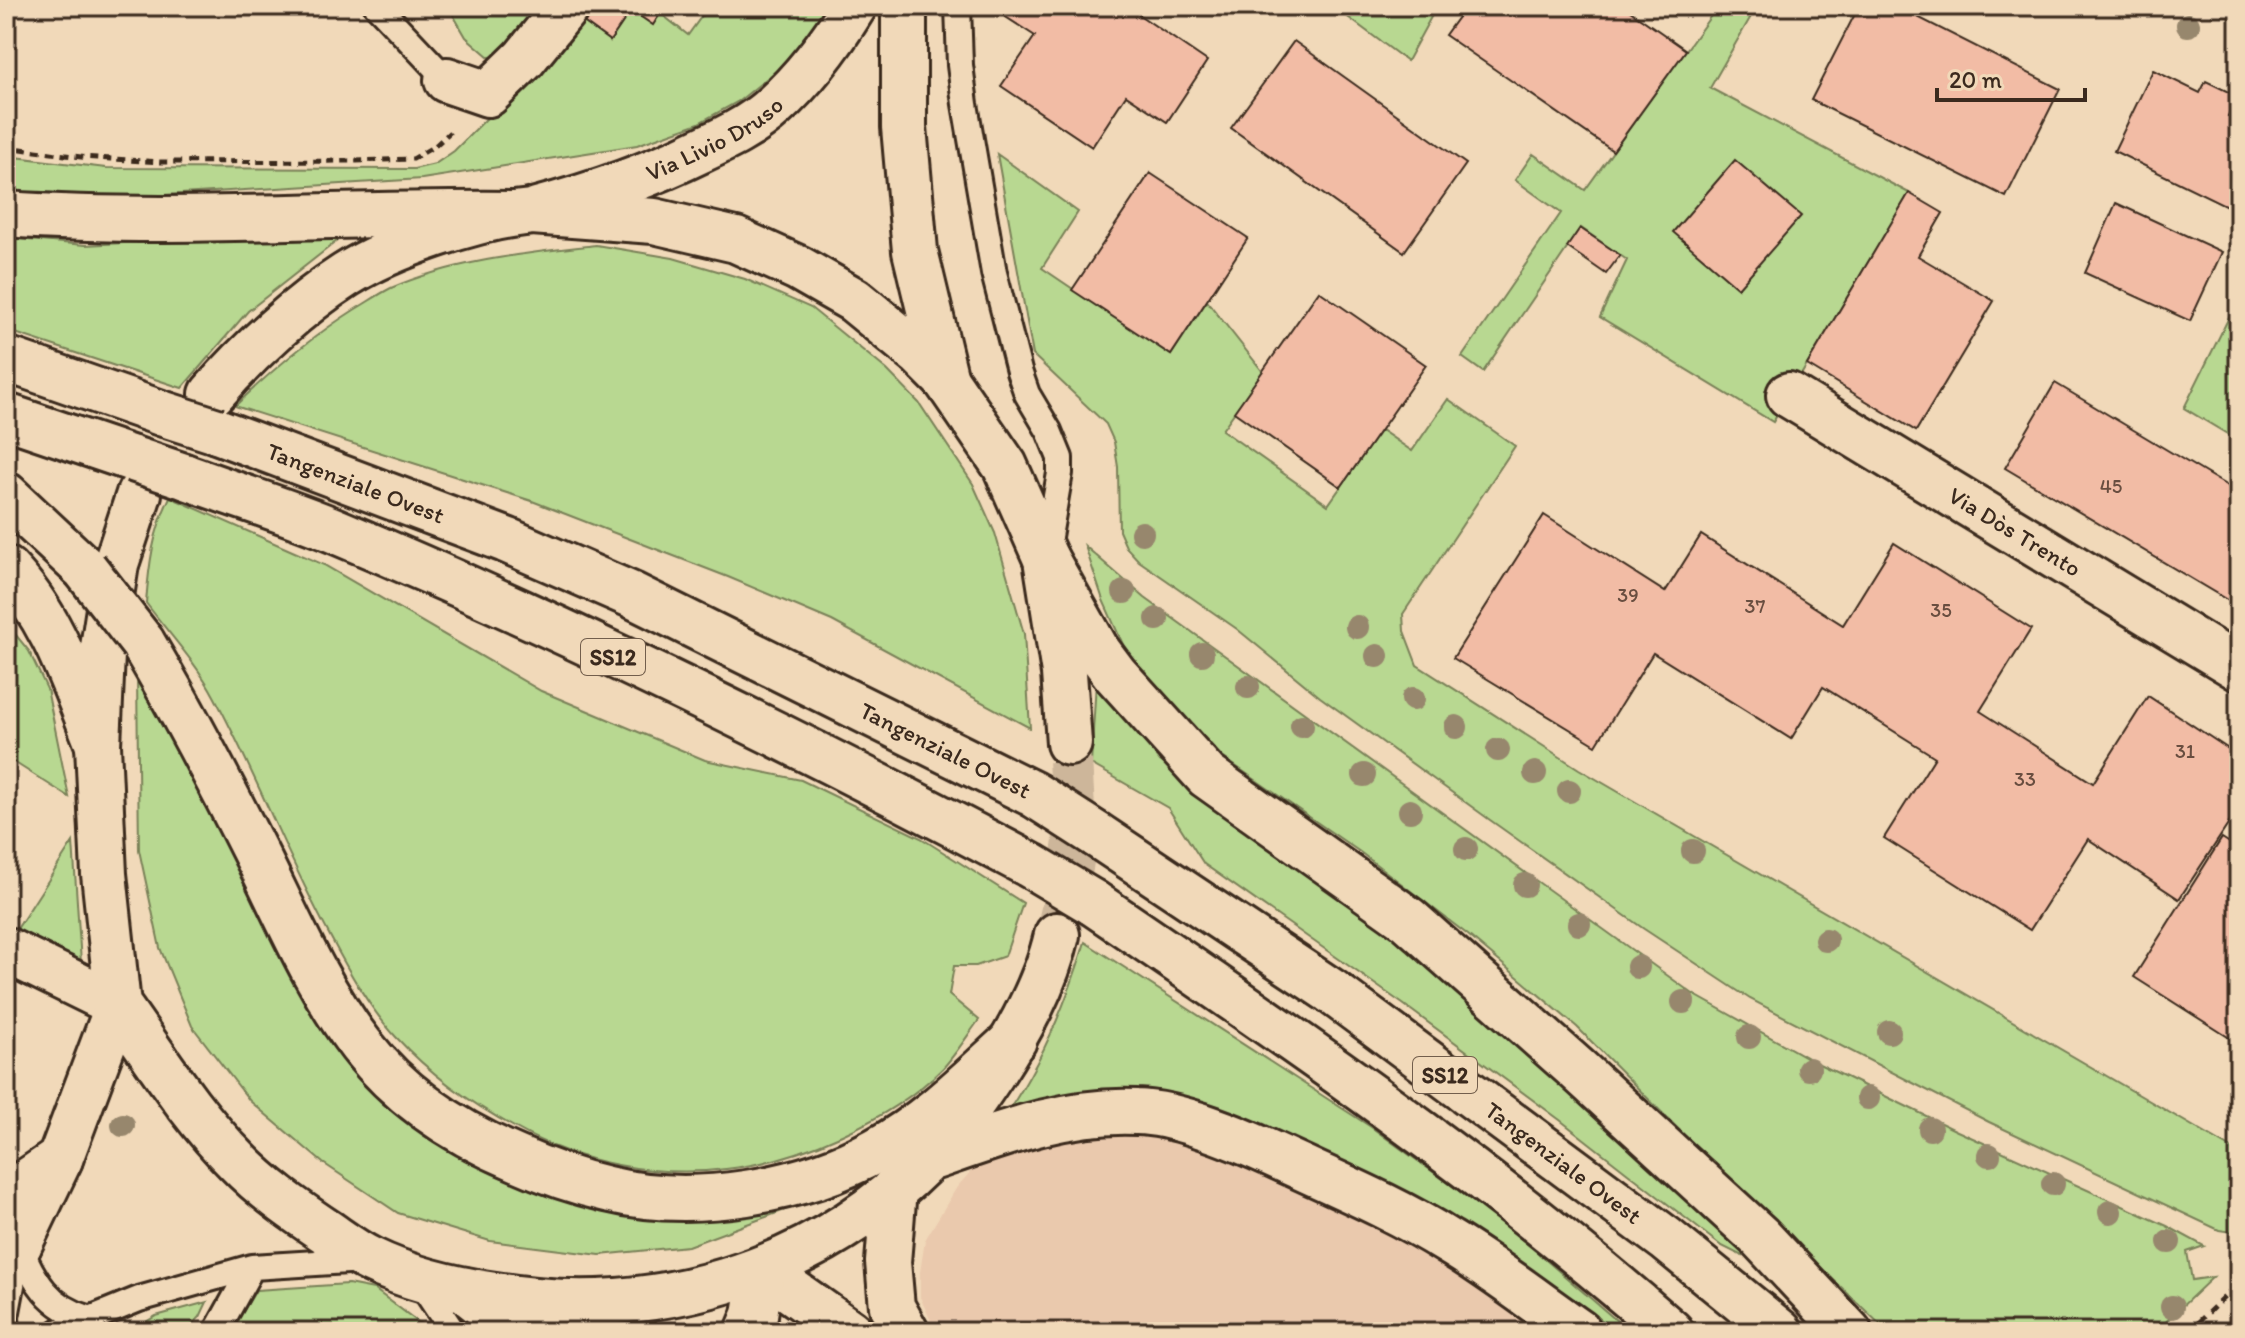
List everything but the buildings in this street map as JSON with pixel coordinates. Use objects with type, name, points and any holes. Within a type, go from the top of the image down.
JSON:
[{"type":"main road","points":[[447,80],[488,94],[524,59],[567,6]]},
{"type":"main road","name":"Via Livio Druso","points":[[522,213],[605,192],[667,167],[746,128],[783,96],[840,29],[854,6]]},
{"type":"main road","points":[[904,6],[904,127],[915,251],[946,380]]},
{"type":"main road","points":[[214,412],[235,367],[286,321],[346,275],[457,228],[522,213]]},
{"type":"main road","points":[[6,214],[85,220],[161,220],[522,213],[654,221],[736,240],[798,268],[854,300],[920,354],[946,380],[1005,466],[1046,559],[1097,650],[1207,776],[1408,919],[1760,1237],[1849,1332]]},
{"type":"main road","name":"Tangenziale Ovest","points":[[6,359],[164,414],[214,412],[632,595],[1033,794],[1331,991],[1666,1239],[1780,1332]]},
{"type":"main road","name":"Via Dòs Trento","points":[[1789,395],[2239,668]]},
{"type":"main road","name":"SS12","points":[[6,416],[136,477],[184,476],[335,531],[447,580],[865,777],[1030,865],[1092,902],[1302,1044],[1470,1167],[1671,1332]]},
{"type":"main road","points":[[13,1252],[60,1159],[118,1005],[104,874],[98,745],[102,654],[116,564],[136,477]]},
{"type":"main road","points":[[6,495],[85,569],[142,642],[202,747],[330,999],[362,1046],[388,1075],[427,1109],[473,1140],[545,1171],[609,1190],[667,1196],[753,1192],[805,1180],[877,1150],[936,1111],[1014,1040]]},
{"type":"main road","points":[[1046,559],[1064,673],[1069,743]]},
{"type":"main road","points":[[6,569],[37,606],[62,652],[98,745]]},
{"type":"main road","points":[[6,950],[118,1005],[209,1130],[238,1163],[291,1207],[370,1260],[464,1290],[526,1300],[582,1303],[648,1300],[762,1270],[840,1228],[894,1189],[926,1160],[971,1105],[1014,1040],[1052,959],[1057,935]]},
{"type":"main road","points":[[926,1160],[1055,1120],[1100,1113],[1140,1111],[1192,1123],[1255,1147],[1347,1189],[1448,1241],[1579,1332]]},
{"type":"main road","points":[[6,1196],[60,1159]]},
{"type":"main road","points":[[894,1189],[888,1262],[892,1307],[906,1332]]},
{"type":"main road","points":[[748,1332],[755,1315],[762,1270]]},
{"type":"main road","points":[[762,1270],[850,1332]]},
{"type":"main road","points":[[464,1290],[518,1332]]},
{"type":"lane","points":[[377,6],[447,80]]},
{"type":"lane","points":[[958,6],[965,104],[994,273],[1027,394],[1049,431],[1060,458],[1046,559]]},
{"type":"lane","points":[[13,1252],[50,1299],[66,1310],[88,1318]]},
{"type":"lane","points":[[7,1332],[13,1252]]},
{"type":"lane","points":[[58,1332],[175,1287],[252,1267],[370,1260]]},
{"type":"lane","points":[[216,1332],[252,1267]]},
{"type":"lane","points":[[416,1276],[453,1332]]},
{"type":"path","points":[[6,147],[81,157],[161,162],[413,159],[436,145],[488,94]]},
{"type":"path","points":[[2188,1332],[2239,1283]]},
{"type":"shaded area","points":[[1156,1130],[1273,1172],[1415,1250],[1543,1332],[936,1332],[920,1297],[925,1240],[957,1187],[980,1161],[1052,1138]]},
{"type":"green space","points":[[448,6],[546,6],[506,56],[489,57],[466,37]]},
{"type":"green space","points":[[709,6],[790,6],[795,10],[799,6],[831,6],[792,58],[739,101],[699,123],[637,145],[422,179],[100,199],[6,191],[6,156],[106,168],[414,169],[435,164],[454,151],[529,76],[578,18],[610,41],[631,10],[660,13],[688,35]]},
{"type":"green space","points":[[1333,6],[1437,6],[1407,61]]},
{"type":"green space","points":[[1718,6],[1757,6],[1710,88],[1909,193],[1773,422],[1600,317],[1627,260],[1581,228],[1483,372],[1462,357],[1561,213],[1515,180],[1533,154],[1585,190]]},
{"type":"green space","points":[[997,154],[1078,212],[1042,268],[1171,355],[1207,301],[1263,372],[1222,430],[1328,505],[1381,430],[1412,451],[1448,399],[1515,446],[1403,614],[1404,631],[1417,665],[1579,769],[2239,1153],[2239,1233],[2219,1230],[1989,1122],[1750,999],[1644,929],[1490,820],[1320,697],[1237,629],[1139,561],[1126,547],[1119,531],[1118,467],[1114,442],[1106,424],[1033,355]]},
{"type":"green space","points":[[340,232],[337,241],[248,311],[182,388],[6,330],[6,238],[85,245]]},
{"type":"green space","points":[[596,245],[673,258],[745,279],[811,308],[887,370],[919,403],[973,484],[995,533],[1024,634],[1030,728],[832,621],[728,577],[532,501],[235,406],[307,343],[391,288],[466,264]]},
{"type":"green space","points":[[2239,297],[2239,441],[2184,408]]},
{"type":"green space","points":[[170,497],[324,565],[541,691],[705,760],[801,780],[921,838],[1023,903],[1005,956],[976,966],[954,966],[949,995],[979,1020],[943,1068],[897,1105],[813,1147],[754,1164],[699,1171],[618,1165],[591,1159],[540,1140],[483,1109],[423,1063],[386,1026],[368,1001],[314,906],[214,696],[191,660],[146,603],[153,548]]},
{"type":"green space","points":[[1085,546],[1145,598],[1693,994],[1813,1061],[2204,1246],[2187,1252],[2192,1280],[2213,1277],[2155,1332],[1888,1332],[1722,1173],[1577,1027],[1468,935],[1360,852],[1218,754],[1179,720],[1129,658],[1103,600]]},
{"type":"green space","points":[[6,623],[29,651],[47,689],[69,797],[6,757]]},
{"type":"green space","points":[[137,675],[174,745],[391,1107],[487,1171],[594,1210],[685,1219],[796,1197],[793,1207],[688,1246],[600,1255],[490,1241],[398,1213],[323,1163],[250,1101],[192,1026],[160,948],[139,850]]},
{"type":"green space","points":[[1096,682],[1160,761],[1406,938],[1742,1244],[1742,1256],[1720,1245],[1560,1120],[1403,1004],[1204,864],[1168,808],[1091,764]]},
{"type":"green space","points":[[73,842],[81,963],[17,929]]},
{"type":"green space","points":[[1085,942],[1371,1127],[1498,1219],[1630,1332],[1620,1332],[1510,1259],[1232,1119],[1005,1116],[1052,1032]]},
{"type":"green space","points":[[348,1284],[374,1289],[422,1325],[425,1332],[292,1332],[280,1326],[276,1332],[231,1332],[256,1290]]},
{"type":"green space","points":[[207,1302],[200,1317],[185,1332],[129,1332],[156,1316]]},
{"type":"tunnel","points":[[1057,935],[1075,842],[1069,743]]}]
